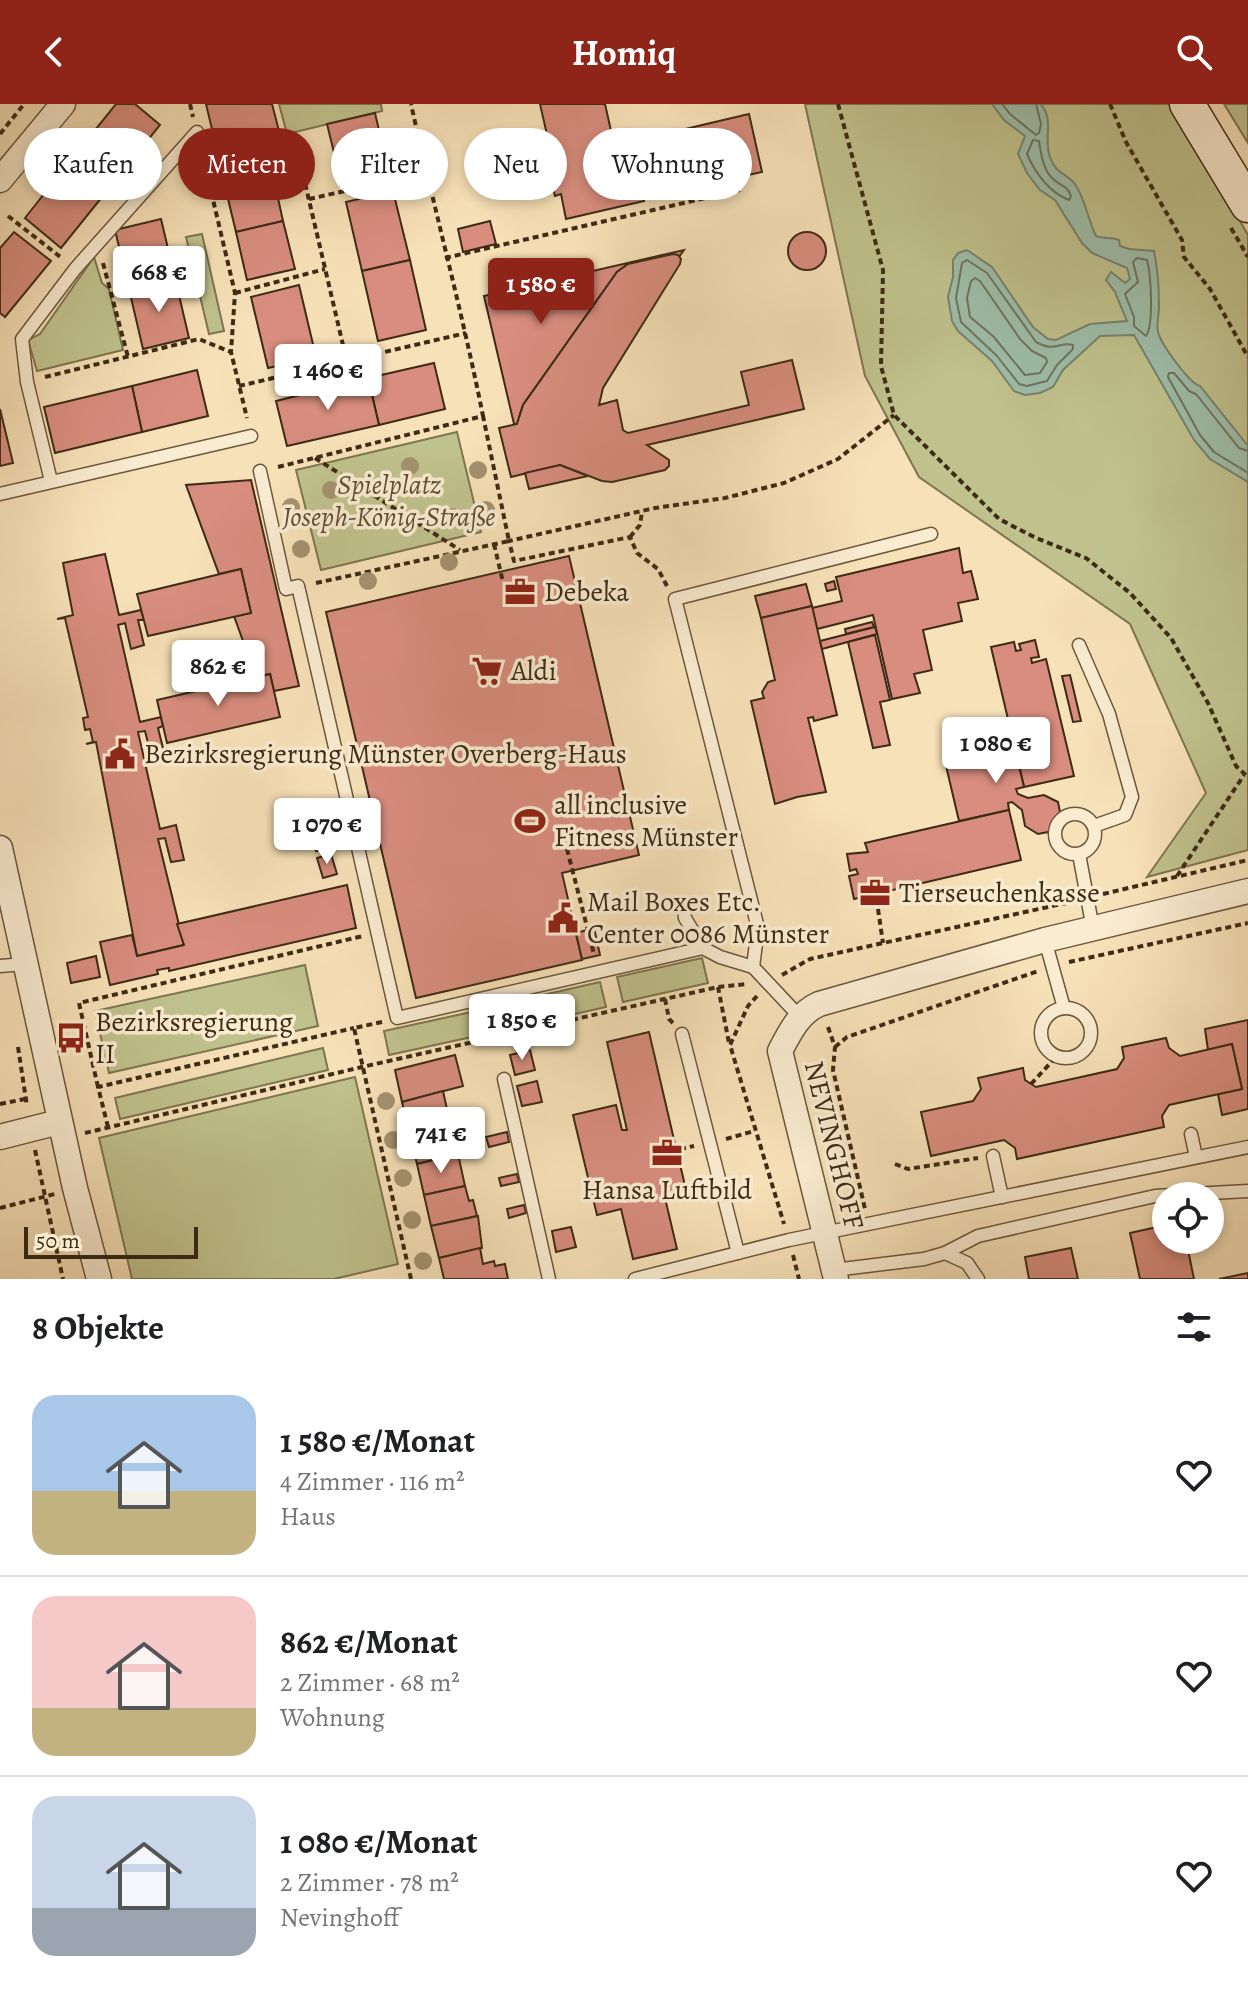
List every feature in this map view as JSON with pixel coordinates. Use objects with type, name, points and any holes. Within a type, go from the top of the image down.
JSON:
[{"type":"main road","points":[[1187,104],[1248,205]]},
{"type":"street","points":[[0,180],[63,104]]},
{"type":"street","points":[[0,848],[59,1122],[99,1279]]},
{"type":"street","points":[[800,1017],[819,1004],[1045,940],[1248,891]]},
{"type":"street","name":"NEVINGHOFF","points":[[800,1017],[780,1051],[835,1274]]},
{"type":"street","points":[[0,1137],[59,1122]]},
{"type":"lane","points":[[51,481],[27,382],[22,339],[75,269],[178,153]]},
{"type":"lane","points":[[0,494],[251,436]]},
{"type":"lane","points":[[260,471],[286,589],[298,586],[397,1018],[703,948]]},
{"type":"lane","points":[[753,967],[758,928],[675,599],[931,534]]},
{"type":"lane","points":[[1079,645],[1109,714],[1132,797],[1125,815],[1094,826]]},
{"type":"lane","points":[[1079,813],[1091,820],[1096,833],[1091,847],[1079,854],[1072,854],[1060,847],[1054,834],[1065,816],[1079,813]]},
{"type":"lane","points":[[1079,854],[1093,929]]},
{"type":"lane","points":[[684,908],[685,918],[703,948],[753,967],[800,1017]]},
{"type":"lane","points":[[1045,940],[1064,1008]]},
{"type":"lane","points":[[0,966],[25,964]]},
{"type":"lane","points":[[1064,1008],[1084,1016],[1091,1032],[1087,1048],[1075,1057],[1056,1057],[1042,1044],[1042,1024],[1047,1016],[1064,1008]]},
{"type":"lane","points":[[682,1034],[738,1253]]},
{"type":"lane","points":[[504,1079],[549,1279]]},
{"type":"lane","points":[[1191,1134],[1196,1157]]},
{"type":"lane","points":[[635,1279],[789,1240],[1248,1147]]},
{"type":"lane","points":[[993,1156],[1002,1197]]},
{"type":"lane","points":[[835,1274],[924,1259],[945,1253],[978,1236],[1155,1196],[1248,1191]]},
{"type":"lane","points":[[945,1253],[967,1263],[978,1279]]},
{"type":"path","points":[[0,134],[24,104]]},
{"type":"path","points":[[190,104],[196,128]]},
{"type":"path","points":[[411,104],[416,128]]},
{"type":"path","points":[[838,104],[883,270],[881,366],[894,415],[999,519],[1086,558],[1130,593],[1171,638],[1208,703],[1236,766],[1246,776],[1177,876]]},
{"type":"path","points":[[1110,104],[1126,142],[1182,240],[1184,257],[1210,289],[1248,357]]},
{"type":"path","points":[[212,200],[235,293],[231,352],[251,436]]},
{"type":"path","points":[[309,200],[347,362]]},
{"type":"path","points":[[432,200],[466,333],[514,561],[599,547],[630,537],[640,525],[642,511]]},
{"type":"path","points":[[445,258],[697,200]]},
{"type":"path","points":[[8,216],[75,269]]},
{"type":"path","points":[[98,243],[128,357]]},
{"type":"path","points":[[235,293],[325,269]]},
{"type":"path","points":[[239,386],[466,333]]},
{"type":"path","points":[[27,382],[199,339],[231,352]]},
{"type":"path","points":[[298,586],[642,511],[725,498],[784,483],[838,459],[894,415]]},
{"type":"path","points":[[260,471],[483,416]]},
{"type":"path","points":[[314,458],[462,551]]},
{"type":"path","points":[[630,537],[637,553],[658,569],[675,599]]},
{"type":"path","points":[[494,544],[503,582]]},
{"type":"path","points":[[567,849],[598,972]]},
{"type":"path","points":[[730,1045],[748,1006],[769,982],[810,959],[1248,860]]},
{"type":"path","points":[[878,909],[883,943]]},
{"type":"path","points":[[377,933],[79,1003],[108,1127],[718,987],[769,982]]},
{"type":"path","points":[[718,987],[730,1045],[799,1279]]},
{"type":"path","points":[[98,1087],[397,1018]]},
{"type":"path","points":[[354,1028],[411,1279]]},
{"type":"path","points":[[835,1047],[833,1070],[868,1226]]},
{"type":"path","points":[[1031,1084],[1056,1057]]},
{"type":"path","points":[[0,1104],[53,1092]]},
{"type":"path","points":[[717,1142],[754,1131]]},
{"type":"path","points":[[895,1164],[908,1169],[993,1156]]},
{"type":"path","points":[[0,1208],[44,1197]]},
{"type":"green space","points":[[279,104],[381,104],[382,111],[312,128],[285,128]]},
{"type":"green space","points":[[805,104],[1173,104],[1248,235],[1248,850],[1147,877],[1206,793],[1130,624],[919,477],[865,376]]},
{"type":"green space","points":[[1224,104],[1248,104],[1248,143]]},
{"type":"green space","points":[[202,234],[224,331],[209,334],[186,237]]},
{"type":"green space","points":[[94,257],[102,283],[109,289],[123,350],[37,371],[28,340],[40,334]]},
{"type":"green space","name":"Spielplatz Joseph-König-Straße","points":[[457,432],[481,532],[321,570],[296,470]]},
{"type":"green space","points":[[702,958],[708,983],[623,1002],[617,977]]},
{"type":"green space","points":[[305,965],[318,1026],[109,1073],[95,1011]]},
{"type":"green space","points":[[600,982],[606,1007],[526,1025],[521,1000]]},
{"type":"green space","points":[[499,1006],[504,1030],[389,1055],[384,1031]]},
{"type":"green space","points":[[323,1048],[328,1070],[120,1119],[115,1098]]},
{"type":"green space","points":[[355,1077],[398,1264],[334,1279],[132,1279],[99,1138]]},
{"type":"water","points":[[992,104],[1040,104],[1047,115],[1050,157],[1056,168],[1072,180],[1078,190],[1096,236],[1119,240],[1120,246],[1129,249],[1154,251],[1160,338],[1183,371],[1200,386],[1248,446],[1248,482],[1210,459],[1194,440],[1134,335],[1100,336],[1063,370],[1053,387],[1025,395],[1014,391],[992,361],[958,331],[952,321],[948,297],[953,260],[958,253],[967,250],[992,267],[1033,327],[1048,339],[1056,340],[1090,324],[1127,321],[1115,292],[1106,280],[1111,272],[1125,283],[1130,279],[1127,268],[1092,253],[1082,243],[1055,200],[1040,190],[1027,173],[1018,154],[1025,136],[1004,120]]},
{"type":"building","points":[[116,104],[135,104],[160,125],[158,128],[97,128]]},
{"type":"building","points":[[206,104],[272,104],[278,128],[212,128]]},
{"type":"building","points":[[540,104],[605,104],[610,128],[583,128],[583,200],[644,201],[566,219],[562,200],[567,200],[567,128],[545,128]]},
{"type":"building","points":[[375,113],[378,128],[331,128],[331,140],[327,124]]},
{"type":"building","points":[[749,114],[762,172],[752,174],[752,128],[690,128]]},
{"type":"building","points":[[39,200],[100,200],[61,248],[25,218]]},
{"type":"building","points":[[228,200],[278,200],[283,221],[236,232]]},
{"type":"building","points":[[395,200],[410,260],[362,271],[346,202]]},
{"type":"building","points":[[161,219],[175,278],[129,289],[115,230]]},
{"type":"building","points":[[283,221],[295,269],[247,280],[236,232]]},
{"type":"building","points":[[490,221],[496,244],[463,252],[458,229]]},
{"type":"building","points":[[14,232],[51,261],[5,317],[0,313],[0,248]]},
{"type":"building","points":[[807,232],[820,238],[826,251],[820,264],[807,270],[794,264],[788,251],[794,238]]},
{"type":"building","points":[[684,250],[679,257],[673,254],[628,264],[617,272],[523,405],[517,424],[514,424],[484,296]]},
{"type":"building","points":[[673,254],[681,259],[680,264],[603,388],[599,405],[617,400],[623,430],[628,433],[749,405],[741,372],[792,360],[804,409],[647,445],[669,460],[665,470],[612,482],[560,465],[511,477],[499,428],[517,424],[523,405],[617,272],[628,264]]},
{"type":"building","points":[[410,260],[426,330],[378,341],[362,271]]},
{"type":"building","points":[[175,278],[189,338],[143,349],[129,289]]},
{"type":"building","points":[[299,285],[316,357],[268,368],[251,297]]},
{"type":"building","points":[[434,363],[445,409],[379,425],[368,378]]},
{"type":"building","points":[[197,370],[208,416],[142,432],[132,386]]},
{"type":"building","points":[[368,378],[379,425],[287,446],[276,401]]},
{"type":"building","points":[[132,386],[142,432],[55,453],[44,407]]},
{"type":"building","points":[[0,409],[13,463],[0,466]]},
{"type":"building","points":[[560,465],[588,476],[529,489],[525,473]]},
{"type":"building","points":[[251,480],[299,686],[274,691],[270,674],[256,677],[234,616],[251,613],[241,569],[219,574],[186,485]]},
{"type":"building","points":[[959,548],[963,573],[971,571],[978,599],[958,603],[962,621],[923,630],[932,670],[914,674],[920,693],[892,699],[873,615],[817,629],[812,608],[842,601],[836,577]]},
{"type":"building","name":"Bezirksregierung Münster Overberg-Haus","points":[[105,554],[119,615],[141,610],[144,620],[138,620],[144,645],[131,649],[125,623],[118,625],[140,722],[161,717],[163,726],[158,728],[164,752],[151,755],[145,731],[138,732],[160,829],[176,825],[184,860],[171,862],[165,838],[158,839],[184,945],[137,956],[96,742],[86,744],[93,742],[90,729],[85,730],[83,718],[88,717],[65,618],[57,619],[73,615],[63,563]]},
{"type":"building","points":[[569,556],[639,855],[562,873],[582,960],[416,998],[326,612]]},
{"type":"building","points":[[241,569],[251,613],[148,636],[137,594]]},
{"type":"building","points":[[834,581],[836,589],[827,591],[825,584]]},
{"type":"building","points":[[806,584],[812,606],[761,618],[755,596]]},
{"type":"building","points":[[812,606],[837,715],[814,721],[813,717],[808,718],[826,792],[775,804],[751,701],[764,698],[762,692],[768,682],[775,680],[761,618]]},
{"type":"building","points":[[872,622],[874,627],[846,634],[845,629]]},
{"type":"building","points":[[875,627],[877,634],[822,649],[820,641]]},
{"type":"building","points":[[875,635],[890,700],[880,702],[890,745],[873,748],[848,642]]},
{"type":"building","points":[[1035,640],[1039,657],[1031,658],[1032,663],[1046,659],[1074,776],[1024,787],[991,647],[1014,642],[1016,651],[1021,650],[1019,644]]},
{"type":"building","points":[[270,674],[280,717],[167,743],[157,700]]},
{"type":"building","points":[[1070,675],[1081,721],[1073,722],[1062,676]]},
{"type":"building","points":[[1012,736],[1024,787],[1016,789],[1018,794],[1028,798],[1044,795],[1058,802],[1061,817],[1053,831],[1038,834],[1025,826],[1022,810],[1012,802],[1008,803],[1009,810],[959,821],[943,753]]},
{"type":"building","points":[[1009,810],[1021,860],[854,899],[849,876],[858,874],[856,869],[850,871],[847,854],[868,852],[865,843]]},
{"type":"building","points":[[325,826],[330,848],[316,851],[310,830]]},
{"type":"building","points":[[331,854],[337,874],[323,878],[317,858]]},
{"type":"building","points":[[347,885],[356,928],[169,971],[169,968],[157,970],[158,974],[110,985],[100,942],[132,935],[137,956],[184,945],[177,924]]},
{"type":"building","points":[[594,928],[600,955],[582,959],[576,933]]},
{"type":"building","points":[[96,956],[100,977],[71,983],[67,963]]},
{"type":"building","points":[[1248,1020],[1248,1109],[1222,1115],[1218,1094],[1242,1089],[1232,1044],[1208,1050],[1205,1029]]},
{"type":"building","points":[[649,1032],[675,1144],[678,1144],[681,1154],[678,1156],[687,1194],[665,1198],[677,1249],[633,1259],[621,1209],[597,1215],[573,1115],[616,1105],[622,1130],[627,1130],[607,1042]]},
{"type":"building","points":[[1166,1038],[1169,1048],[1180,1056],[1232,1044],[1242,1089],[1169,1105],[1162,1116],[1164,1127],[1017,1159],[1015,1148],[1004,1140],[931,1156],[921,1112],[973,1101],[981,1089],[978,1078],[1023,1068],[1025,1080],[1036,1087],[1117,1069],[1124,1058],[1122,1047]]},
{"type":"building","points":[[530,1050],[535,1070],[515,1075],[510,1055]]},
{"type":"building","points":[[455,1055],[463,1086],[402,1102],[395,1070]]},
{"type":"building","points":[[537,1081],[542,1102],[522,1106],[517,1086]]},
{"type":"building","points":[[443,1091],[450,1123],[409,1132],[402,1102]]},
{"type":"building","points":[[450,1123],[458,1154],[417,1164],[409,1132]]},
{"type":"building","points":[[507,1132],[509,1142],[489,1147],[486,1137]]},
{"type":"building","points":[[458,1154],[465,1186],[424,1195],[417,1164]]},
{"type":"building","points":[[517,1174],[519,1182],[501,1186],[499,1178]]},
{"type":"building","points":[[465,1186],[477,1216],[431,1226],[424,1195]]},
{"type":"building","points":[[524,1205],[526,1213],[509,1218],[507,1209]]},
{"type":"building","points":[[478,1216],[482,1248],[439,1258],[431,1226]]},
{"type":"building","points":[[571,1227],[576,1247],[556,1252],[552,1231]]},
{"type":"building","points":[[1152,1228],[1152,1254],[1189,1254],[1194,1279],[1140,1279],[1130,1233]]},
{"type":"building","points":[[480,1248],[483,1264],[494,1261],[495,1266],[505,1264],[508,1279],[444,1279],[439,1258]]},
{"type":"building","points":[[1071,1248],[1078,1279],[1029,1279],[1025,1257]]},
{"type":"building","points":[[1248,1273],[1248,1279],[1219,1279]]},
{"type":"place","name":"Debeka","points":[[520,592]]},
{"type":"place","name":"Aldi","points":[[487,671]]},
{"type":"place","name":"Bezirksregierung Münster Overberg-Haus","points":[[120,754]]},
{"type":"place","name":"all inclusive Fitness Münster","points":[[530,821]]},
{"type":"place","name":"Tierseuchenkasse","points":[[875,893]]},
{"type":"place","name":"Mail Boxes Etc. Center 0086 Münster","points":[[563,918]]},
{"type":"place","name":"Bezirksregierung II","points":[[71,1038]]},
{"type":"place","name":"Hansa Luftbild","points":[[667,1153]]}]
